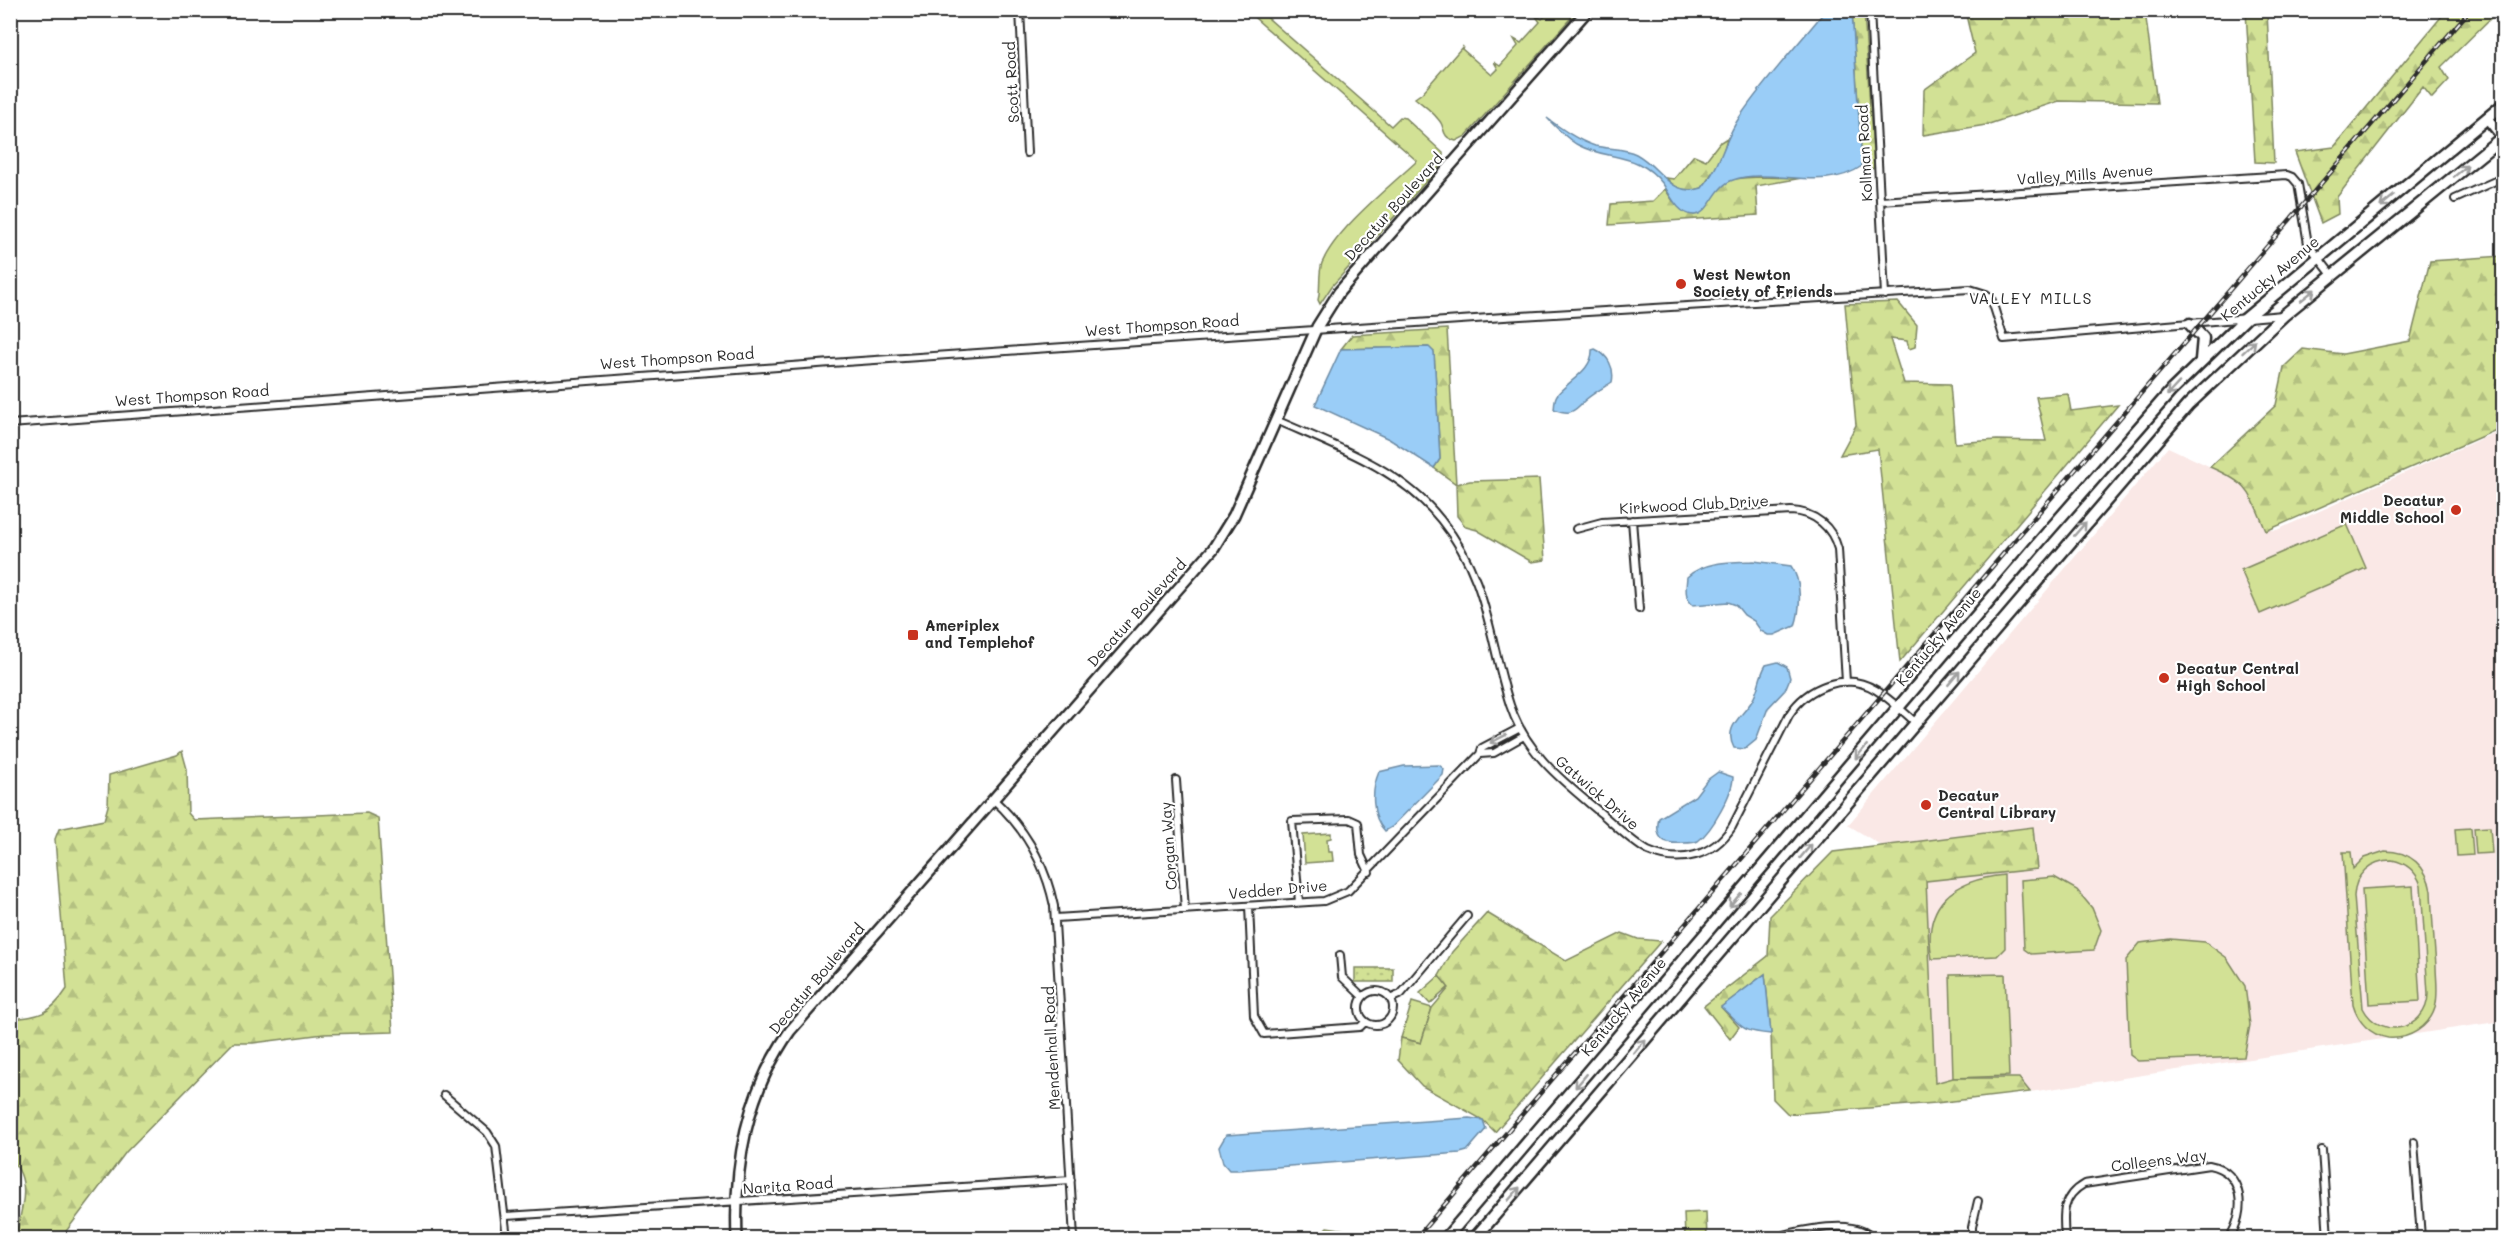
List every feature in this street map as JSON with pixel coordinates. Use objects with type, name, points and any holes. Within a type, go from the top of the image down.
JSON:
[{"type":"main road","name":"Kentucky Avenue","points":[[1446,1239],[2128,438],[2201,360],[2245,319],[2504,104]]},
{"type":"main road","points":[[1475,1239],[2168,427],[2229,365],[2284,315],[2503,137]]},
{"type":"main road","points":[[2190,324],[2203,338],[2201,360]]},
{"type":"street","name":"Scott Road","points":[[1020,10],[1027,153]]},
{"type":"street","name":"Decatur Boulevard","points":[[737,1239],[735,1201],[738,1165],[746,1122],[764,1075],[786,1037],[807,1010],[1213,549],[1234,515],[1315,331],[1344,286],[1588,10]]},
{"type":"street","name":"Kollman Road","points":[[1870,10],[1886,295]]},
{"type":"street","points":[[2487,118],[2503,137]]},
{"type":"street","name":"Valley Mills Avenue","points":[[1880,201],[2283,175],[2292,177],[2298,184],[2307,242],[2318,258]]},
{"type":"street","points":[[2455,199],[2504,177]]},
{"type":"street","points":[[2318,258],[2332,275]]},
{"type":"street","name":"West Thompson Road","points":[[10,424],[831,363],[1520,316],[1970,290],[1986,294],[1994,305],[2000,332],[2004,339],[2284,315]]},
{"type":"street","name":"Gatwick Drive","points":[[1276,420],[1386,471],[1419,496],[1441,520],[1466,555],[1480,588],[1508,697],[1524,736],[1552,772],[1641,847],[1662,856],[1686,858],[1707,851],[1729,832],[1796,704],[1821,687],[1846,682],[1871,687],[1899,707],[1916,723]]},
{"type":"street","name":"Kirkwood Club Drive","points":[[1576,529],[1591,524],[1632,520],[1791,511],[1814,517],[1830,531],[1838,549],[1846,682]]},
{"type":"street","points":[[1632,520],[1639,609]]},
{"type":"street","name":"Vedder Drive","points":[[1056,918],[1249,906],[1335,898],[1348,891],[1369,872],[1487,744],[1520,728]]},
{"type":"street","name":"Vedder Drive","points":[[1480,754],[1494,753],[1524,736]]},
{"type":"street","name":"Corgan Way","points":[[1176,780],[1185,910]]},
{"type":"street","name":"Mendenhall Road","points":[[993,799],[1021,829],[1038,858],[1051,892],[1056,918],[1074,1239]]},
{"type":"street","points":[[1299,902],[1293,821],[1349,819],[1358,823],[1361,855],[1369,872]]},
{"type":"street","points":[[1249,906],[1254,1016],[1264,1034],[1360,1027],[1365,1022]]},
{"type":"street","points":[[1390,999],[1401,994],[1467,916]]},
{"type":"street","points":[[1340,955],[1342,977],[1363,997]]},
{"type":"street","points":[[1377,992],[1390,999],[1392,1009],[1385,1022],[1375,1025],[1365,1022],[1359,1013],[1363,997],[1377,992]]},
{"type":"street","points":[[444,1095],[487,1132],[494,1142],[499,1156],[507,1239]]},
{"type":"street","points":[[2414,1142],[2421,1239]]},
{"type":"street","points":[[2322,1150],[2328,1239]]},
{"type":"street","name":"Colleens Way","points":[[2065,1239],[2066,1202],[2073,1191],[2084,1184],[2209,1166],[2230,1174],[2238,1189],[2239,1217],[2229,1239]]},
{"type":"street","name":"Narita Road","points":[[506,1216],[1071,1180]]},
{"type":"street","points":[[1972,1239],[1972,1227],[1978,1201]]},
{"type":"street","points":[[1776,1239],[1788,1234],[1844,1227],[1859,1230],[1873,1238]]},
{"type":"shaded area","points":[[2503,429],[2503,1021],[2030,1092],[1936,1103],[1925,881],[1910,863],[1848,825],[2168,447],[2232,477],[2257,497],[2266,530],[2277,530]]},
{"type":"green space","points":[[1247,11],[1260,11],[1391,126],[1400,117],[1405,118],[1443,153],[1440,166],[1332,286],[1320,304],[1318,300],[1321,267],[1329,250],[1364,209],[1417,161]]},
{"type":"green space","points":[[1550,11],[1577,11],[1466,136],[1456,141],[1447,137],[1441,122],[1415,98],[1463,46],[1462,49],[1492,75],[1498,69],[1494,62],[1500,66],[1518,46],[1514,39],[1521,43],[1540,22],[1535,15],[1542,19]]},
{"type":"green space","points":[[1852,11],[1864,11],[1874,169],[1862,166]]},
{"type":"green space","points":[[1965,11],[2145,11],[2157,103],[2059,101],[1986,125],[1923,135],[1924,90],[1975,53]]},
{"type":"green space","points":[[2246,11],[2267,11],[2274,163],[2255,162]]},
{"type":"green space","points":[[2446,11],[2498,11],[2441,67],[2449,80],[2432,98],[2423,87],[2337,197],[2338,214],[2321,223],[2295,152],[2334,147]]},
{"type":"green space","points":[[1727,138],[1721,160],[1702,188],[1682,189],[1666,178],[1674,179],[1694,155],[1706,160],[1719,143]]},
{"type":"green space","points":[[1740,178],[1802,178],[1756,186],[1758,215],[1609,225],[1611,204],[1653,201],[1665,189],[1673,201],[1694,215],[1700,212],[1720,187],[1728,182]]},
{"type":"green space","points":[[2503,256],[2503,427],[2266,531],[2247,491],[2234,479],[2210,467],[2276,405],[2284,367],[2303,349],[2343,354],[2410,341],[2430,261]]},
{"type":"green space","points":[[1898,302],[1917,325],[1915,347],[1909,349],[1907,341],[1890,339],[1904,383],[1950,384],[1955,443],[1997,440],[2046,441],[2036,397],[2068,394],[2071,411],[2118,405],[1900,662],[1878,449],[1840,455],[1856,425],[1845,304]]},
{"type":"green space","points":[[1447,329],[1456,484],[1434,468],[1440,459],[1434,352],[1428,347],[1341,349],[1352,335]]},
{"type":"green space","points":[[1539,479],[1545,560],[1532,562],[1477,530],[1466,527],[1457,516],[1456,484],[1470,481]]},
{"type":"green space","points":[[2347,524],[2366,568],[2260,614],[2241,570]]},
{"type":"green space","points":[[182,751],[187,769],[188,813],[194,820],[367,813],[378,818],[393,1032],[324,1034],[253,1043],[233,1043],[126,1152],[61,1238],[15,1238],[24,1187],[18,1168],[11,1160],[11,1019],[43,1013],[61,998],[67,989],[55,839],[59,829],[104,820],[108,806],[109,775],[177,755]]},
{"type":"green space","points":[[2033,827],[2037,869],[1926,881],[1935,1083],[1953,1078],[2019,1078],[2030,1092],[1936,1103],[1788,1114],[1773,1099],[1771,1034],[1765,974],[1721,1007],[1739,1027],[1730,1039],[1704,1006],[1768,956],[1770,916],[1833,852]]},
{"type":"green space","points":[[2490,827],[2492,853],[2476,854],[2474,828]]},
{"type":"green space","points":[[2471,828],[2473,855],[2457,856],[2455,829]]},
{"type":"green space","points":[[1331,833],[1331,838],[1327,839],[1328,852],[1332,852],[1333,861],[1305,863],[1303,835]]},
{"type":"green space","points":[[2385,851],[2409,857],[2426,874],[2431,891],[2436,1003],[2428,1021],[2417,1031],[2403,1037],[2388,1038],[2370,1031],[2358,1017],[2353,1005],[2343,852],[2351,852],[2353,869],[2364,858]],"holes":[[[2392,860],[2410,868],[2421,885],[2428,994],[2426,1007],[2420,1016],[2402,1027],[2391,1028],[2380,1025],[2363,1008],[2354,896],[2357,881],[2365,870],[2377,863]]]},
{"type":"green space","points":[[2004,875],[2005,948],[1997,956],[1932,959],[1930,940],[1932,924],[1937,910],[1945,899],[1969,883]]},
{"type":"green space","points":[[2054,877],[2077,890],[2092,908],[2101,930],[2094,950],[2031,954],[2024,949],[2021,880]]},
{"type":"green space","points":[[2413,886],[2420,1001],[2369,1004],[2362,889]]},
{"type":"green space","points":[[1487,913],[1566,961],[1622,933],[1638,939],[1661,941],[1495,1132],[1483,1120],[1422,1086],[1398,1060],[1401,1038],[1421,1043],[1432,1008],[1449,988],[1439,976],[1452,952]]},
{"type":"green space","points":[[2170,939],[2205,942],[2227,958],[2245,986],[2250,1025],[2244,1057],[2138,1061],[2130,1055],[2126,960],[2140,943]]},
{"type":"green space","points":[[1355,968],[1393,968],[1393,982],[1355,982]]},
{"type":"green space","points":[[2005,974],[2009,1076],[1953,1078],[1950,975]]},
{"type":"green space","points":[[1439,976],[1449,987],[1430,1004],[1420,993]]},
{"type":"green space","points":[[1412,1002],[1432,1008],[1421,1043],[1401,1038]]},
{"type":"green space","points":[[1706,1212],[1707,1238],[1685,1238],[1684,1213]]},
{"type":"green space","points":[[1327,1227],[1398,1238],[1316,1238]]},
{"type":"water","points":[[1825,11],[1852,11],[1862,166],[1847,174],[1815,179],[1764,176],[1733,180],[1721,188],[1699,214],[1688,214],[1679,208],[1663,184],[1643,166],[1578,145],[1547,118],[1588,144],[1636,154],[1667,180],[1682,189],[1702,188],[1714,170],[1730,133],[1741,115]]},
{"type":"water","points":[[1429,347],[1434,352],[1440,459],[1434,468],[1389,439],[1315,405],[1341,349]]},
{"type":"water","points":[[1595,349],[1610,362],[1612,382],[1590,396],[1573,411],[1563,412],[1554,409],[1557,395],[1584,369],[1592,350]]},
{"type":"water","points":[[1754,561],[1791,566],[1795,572],[1799,595],[1795,626],[1774,635],[1768,635],[1761,631],[1754,621],[1744,615],[1736,605],[1728,602],[1693,605],[1688,599],[1687,577],[1694,572],[1719,563]]},
{"type":"water","points":[[1778,662],[1787,667],[1790,678],[1785,690],[1768,708],[1756,740],[1745,749],[1734,748],[1731,741],[1732,728],[1754,697],[1766,665]]},
{"type":"water","points":[[1439,765],[1444,769],[1443,775],[1392,827],[1385,831],[1377,818],[1374,803],[1376,779],[1379,772],[1404,766]]},
{"type":"water","points":[[1718,772],[1733,777],[1732,784],[1726,802],[1704,836],[1695,842],[1671,843],[1662,839],[1658,831],[1659,818],[1695,796],[1707,780]]},
{"type":"water","points":[[1765,974],[1771,1034],[1742,1027],[1721,1007]]},
{"type":"water","points":[[1469,1118],[1483,1120],[1486,1129],[1467,1151],[1460,1153],[1229,1170],[1223,1163],[1219,1147],[1226,1135]]},
{"type":"railway","points":[[1416,1238],[2470,10]]},
{"type":"place","name":"West Newton Society of Friends","points":[[1681,284]]},
{"type":"place","name":"Decatur Middle School","points":[[2456,510]]},
{"type":"place","name":"Ameriplex and Templehof","points":[[913,635]]},
{"type":"place","name":"Decatur Central High School","points":[[2164,678]]},
{"type":"place","name":"Decatur Central Library","points":[[1926,805]]},
{"type":"district","name":"VALLEY MILLS","points":[[2031,298]]}]
